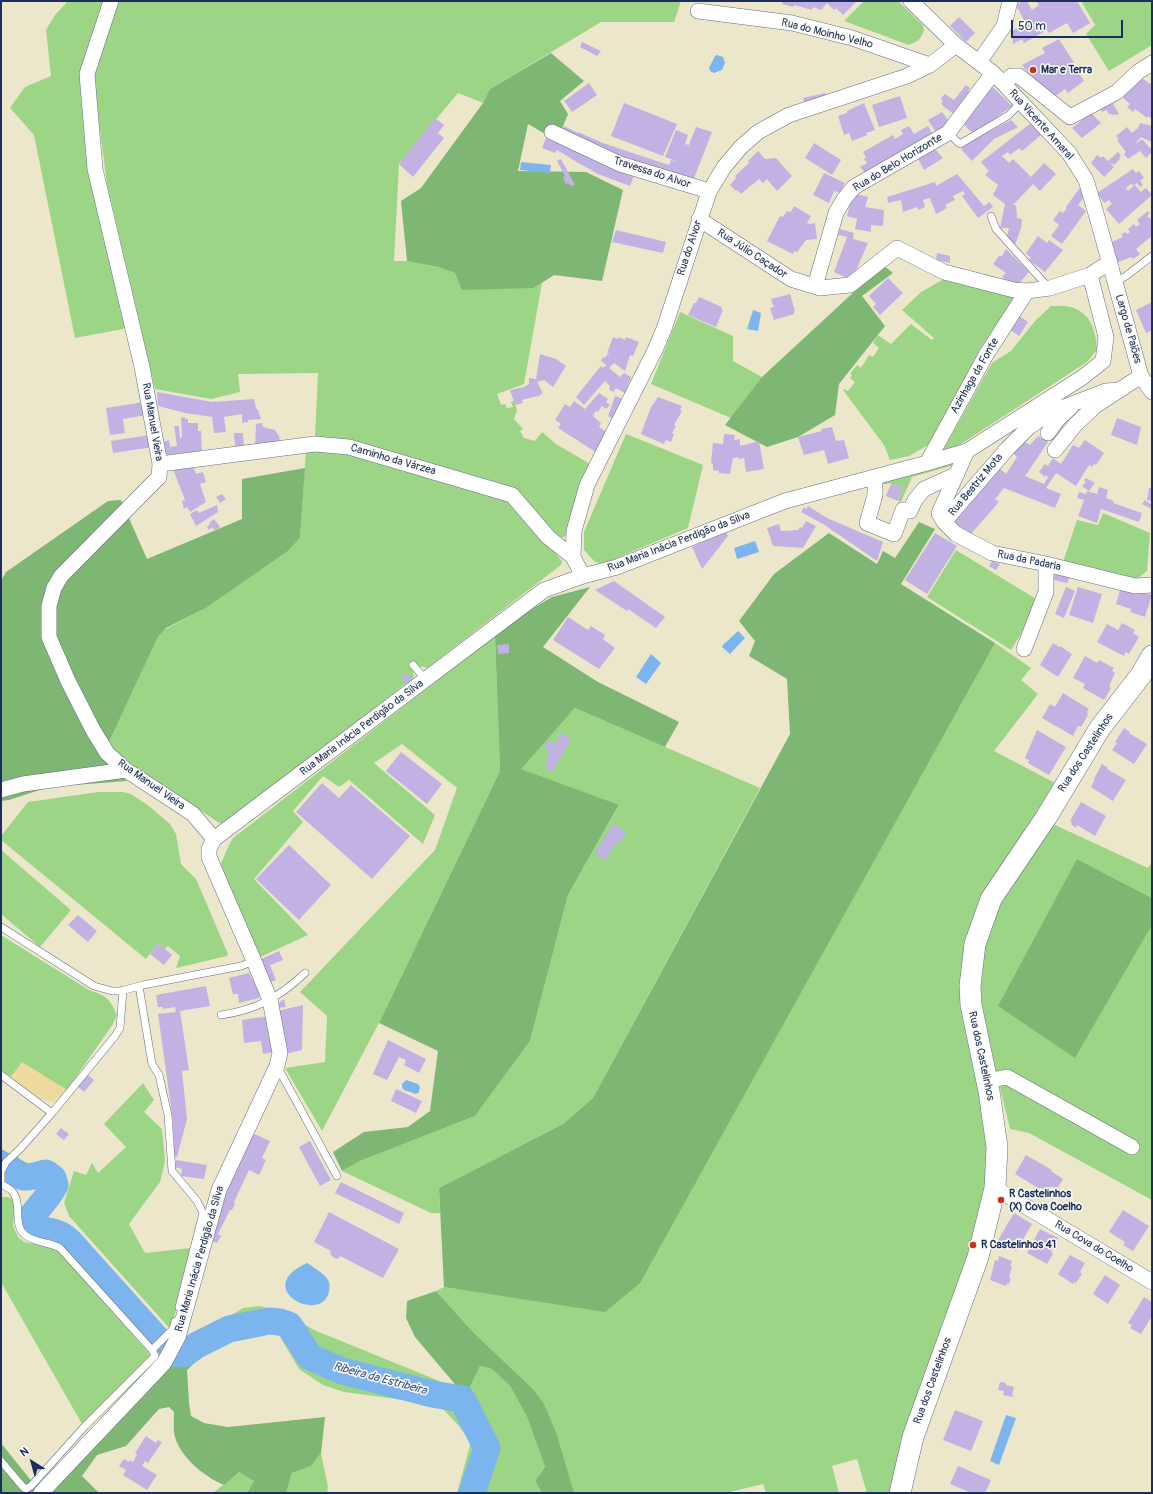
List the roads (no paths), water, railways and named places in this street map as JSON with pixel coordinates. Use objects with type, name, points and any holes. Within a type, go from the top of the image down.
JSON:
[{"type":"street","name":"Rua Manuel Vieira","points":[[111,1],[87,74],[95,169],[142,368],[160,464],[159,477],[61,576],[54,588],[49,606],[49,637],[81,708],[107,754],[126,770],[193,814],[214,839]]},
{"type":"street","name":"Rua Vicente Amaral","points":[[911,1],[956,45],[993,73],[1004,84],[1069,153],[1086,180]]},
{"type":"street","points":[[979,62],[1004,26],[1010,1]]},
{"type":"street","name":"Rua do Moinho Velho","points":[[698,11],[792,23],[852,38],[930,65]]},
{"type":"street","name":"Rua do Alvor","points":[[583,576],[573,557],[574,531],[587,485],[655,350],[664,329],[699,219],[710,191],[724,167],[741,147],[758,132],[789,115],[907,76],[930,65],[956,45]]},
{"type":"street","points":[[1004,84],[1011,76],[1019,76],[1070,117],[1117,92],[1138,72],[1152,63]]},
{"type":"street","name":"Rua do Belo Horizonte","points":[[815,286],[836,213],[844,199],[854,187],[948,132],[993,73]]},
{"type":"street","name":"Travessa do Alvor","points":[[552,132],[620,164],[710,191]]},
{"type":"street","name":"Largo de Paiões","points":[[1086,180],[1098,216],[1141,376],[1152,392]]},
{"type":"street","name":"Rua Júlio Caçador","points":[[699,219],[791,279],[820,288],[850,285],[897,248],[944,272],[1014,290],[1027,291],[1050,288]]},
{"type":"street","points":[[1050,288],[1090,275],[1110,262]]},
{"type":"street","name":"Rua Maria Inácia Perdigão da Silva","points":[[41,1493],[164,1363],[178,1337],[219,1190],[277,1066],[280,1053],[270,1000],[209,857],[209,849],[214,839],[544,590],[583,576],[617,567],[785,501],[967,451],[1083,377],[1103,361],[1106,337],[1090,275]]},
{"type":"street","name":"Azinhaga da Fonte","points":[[927,463],[986,355],[1027,291]]},
{"type":"street","points":[[1055,450],[1075,425],[1095,406],[1141,376]]},
{"type":"street","name":"Rua Beatriz Mota","points":[[944,522],[1007,449],[1029,427],[1051,412],[1106,391],[1120,390]]},
{"type":"street","points":[[1048,433],[1058,419],[1077,402]]},
{"type":"street","name":"Caminho da Várzea","points":[[160,464],[315,444],[349,447],[512,495],[548,537],[573,557]]},
{"type":"street","points":[[944,522],[939,513],[967,451]]},
{"type":"street","points":[[875,477],[875,495],[867,523],[894,534],[903,510],[910,511],[915,500],[924,489],[957,474]]},
{"type":"street","name":"Rua da Padaria","points":[[944,522],[956,534],[992,553],[1046,564],[1135,586],[1152,585]]},
{"type":"street","points":[[1024,649],[1046,592],[1046,564]]},
{"type":"street","name":"Rua dos Castelinhos","points":[[900,1493],[913,1437],[978,1257],[995,1188],[997,1147],[987,1081],[970,1005],[970,986],[975,944],[991,899],[1047,816],[1096,734],[1141,675],[1152,656]]},
{"type":"street","points":[[1,790],[23,784],[126,770]]},
{"type":"street","points":[[987,1081],[1007,1078],[1132,1147]]},
{"type":"street","name":"Rua Cova do Coelho","points":[[995,1188],[1152,1282]]},
{"type":"lane","points":[[948,132],[960,144],[1009,115],[1021,102]]},
{"type":"lane","points":[[991,216],[996,228],[1050,288]]},
{"type":"lane","points":[[1115,282],[1126,276],[1152,256]]},
{"type":"lane","points":[[413,665],[426,680]]},
{"type":"lane","points":[[1,927],[94,986],[112,991],[241,966],[254,961]]},
{"type":"lane","points":[[221,1015],[240,1012],[270,1000],[291,987],[305,973]]},
{"type":"lane","points":[[139,986],[152,1064],[159,1075],[168,1115],[172,1171],[197,1201],[203,1213],[173,1329],[152,1350]]},
{"type":"lane","points":[[1,1461],[23,1487],[26,1489],[32,1486],[85,1426],[155,1356],[152,1350],[60,1248],[56,1245],[30,1238],[24,1234],[20,1229],[18,1211],[12,1190],[1,1184],[1,1172],[6,1162],[20,1149],[52,1113],[115,1036],[120,1028],[123,990]]},
{"type":"lane","points":[[277,1066],[337,1176]]},
{"type":"lane","points":[[1,1075],[52,1113]]},
{"type":"water","points":[[717,55],[723,57],[725,63],[722,70],[714,73],[710,71],[709,68]]},
{"type":"water","points":[[521,162],[551,165],[550,173],[520,170]]},
{"type":"water","points":[[753,310],[761,313],[758,331],[747,329]]},
{"type":"water","points":[[755,541],[759,552],[737,559],[734,548]]},
{"type":"water","points":[[738,631],[745,638],[730,654],[722,647]]},
{"type":"water","points":[[651,654],[661,663],[646,684],[636,677]]},
{"type":"water","points":[[406,1080],[418,1084],[420,1087],[419,1092],[416,1094],[404,1090],[402,1084]]},
{"type":"water","points":[[307,1263],[324,1275],[328,1280],[328,1295],[321,1303],[312,1305],[302,1304],[293,1298],[287,1291],[286,1282],[292,1272]]},
{"type":"water","points":[[1006,1415],[1016,1418],[999,1465],[990,1461]]},
{"type":"waterway","name":"Ribeira da Estribeira","points":[[1,1165],[9,1167],[13,1172],[21,1177],[30,1177],[46,1173],[53,1178],[55,1185],[31,1217],[35,1226],[42,1230],[55,1232],[70,1242],[158,1340]]},
{"type":"waterway","name":"Ribeira da Estribeira","points":[[173,1353],[184,1354],[197,1345],[229,1329],[269,1321],[280,1322],[289,1325],[310,1357],[342,1371],[432,1394],[462,1399],[487,1448],[472,1493]]},
{"type":"place","name":"Mar e Terra","points":[[1033,70]]},
{"type":"place","name":"R Castelinhos (X) Cova Coelho","points":[[1001,1200]]},
{"type":"place","name":"R Castelinhos 41","points":[[973,1245]]}]
